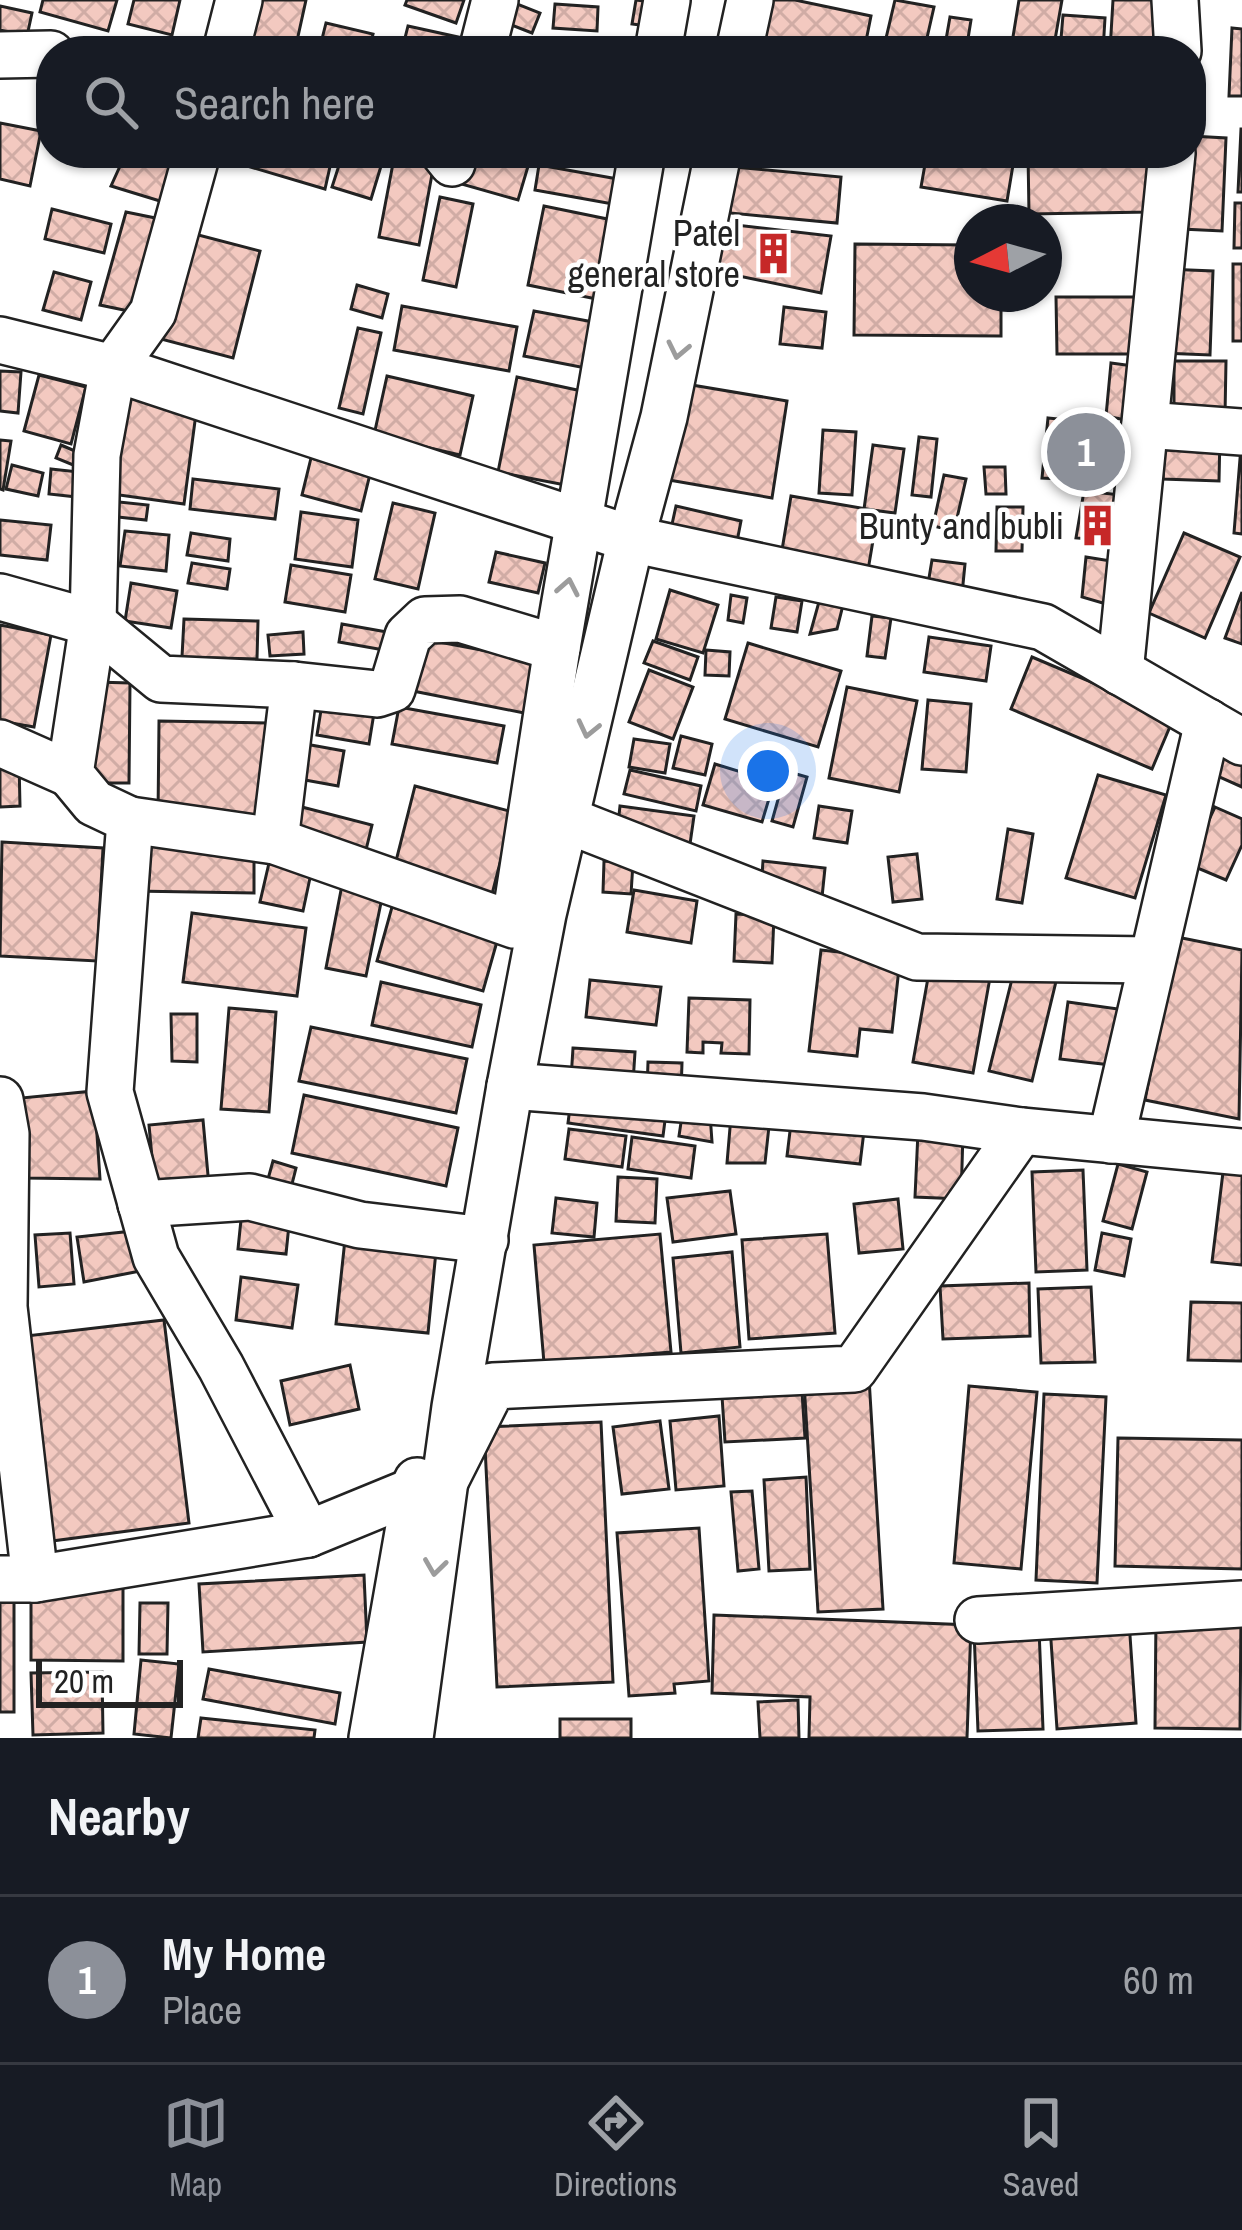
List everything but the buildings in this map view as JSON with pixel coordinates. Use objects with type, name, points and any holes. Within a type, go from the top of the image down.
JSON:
[{"type":"street","points":[[230,36],[239,0]]},
{"type":"street","points":[[486,36],[495,0]]},
{"type":"street","points":[[661,36],[667,0]]},
{"type":"street","points":[[742,36],[750,0]]},
{"type":"street","points":[[1174,0],[1177,36]]},
{"type":"street","points":[[0,55],[36,54]]},
{"type":"street","points":[[70,774],[93,623],[98,455],[113,368],[153,312],[193,168]]},
{"type":"street","points":[[472,1239],[509,1086],[557,648],[640,168]]},
{"type":"street","points":[[372,1738],[431,1483],[455,1407],[472,1239],[529,920],[567,820],[664,416],[715,168]]},
{"type":"street","points":[[1120,672],[1171,168]]},
{"type":"street","points":[[0,340],[113,368],[631,539],[1042,627],[1225,732],[1152,960],[1111,1140]]},
{"type":"street","points":[[1145,425],[1242,432]]},
{"type":"street","points":[[0,597],[93,623],[161,680],[295,685],[377,694],[392,689],[408,636],[425,620],[460,620],[557,648]]},
{"type":"street","points":[[275,841],[295,685]]},
{"type":"street","points":[[0,743],[70,774],[94,803],[130,820],[275,841],[529,920]]},
{"type":"street","points":[[130,820],[110,1092],[156,1256],[221,1367],[308,1534]]},
{"type":"street","points":[[567,820],[917,957],[1152,960]]},
{"type":"street","points":[[509,1086],[923,1117],[1242,1152]]},
{"type":"street","points":[[2,1123],[4,1307],[18,1579],[308,1534],[431,1483]]},
{"type":"street","points":[[410,1738],[431,1483],[493,1386],[854,1369],[1021,1131]]},
{"type":"street","points":[[141,1204],[250,1198],[360,1225],[472,1239]]},
{"type":"street","points":[[978,1620],[1242,1604]]},
{"type":"place","name":"Patel general store","points":[[774,254]]},
{"type":"place","name":"My Home","points":[[1086,452]]},
{"type":"place","name":"Bunty and bubli","points":[[1098,526]]}]
